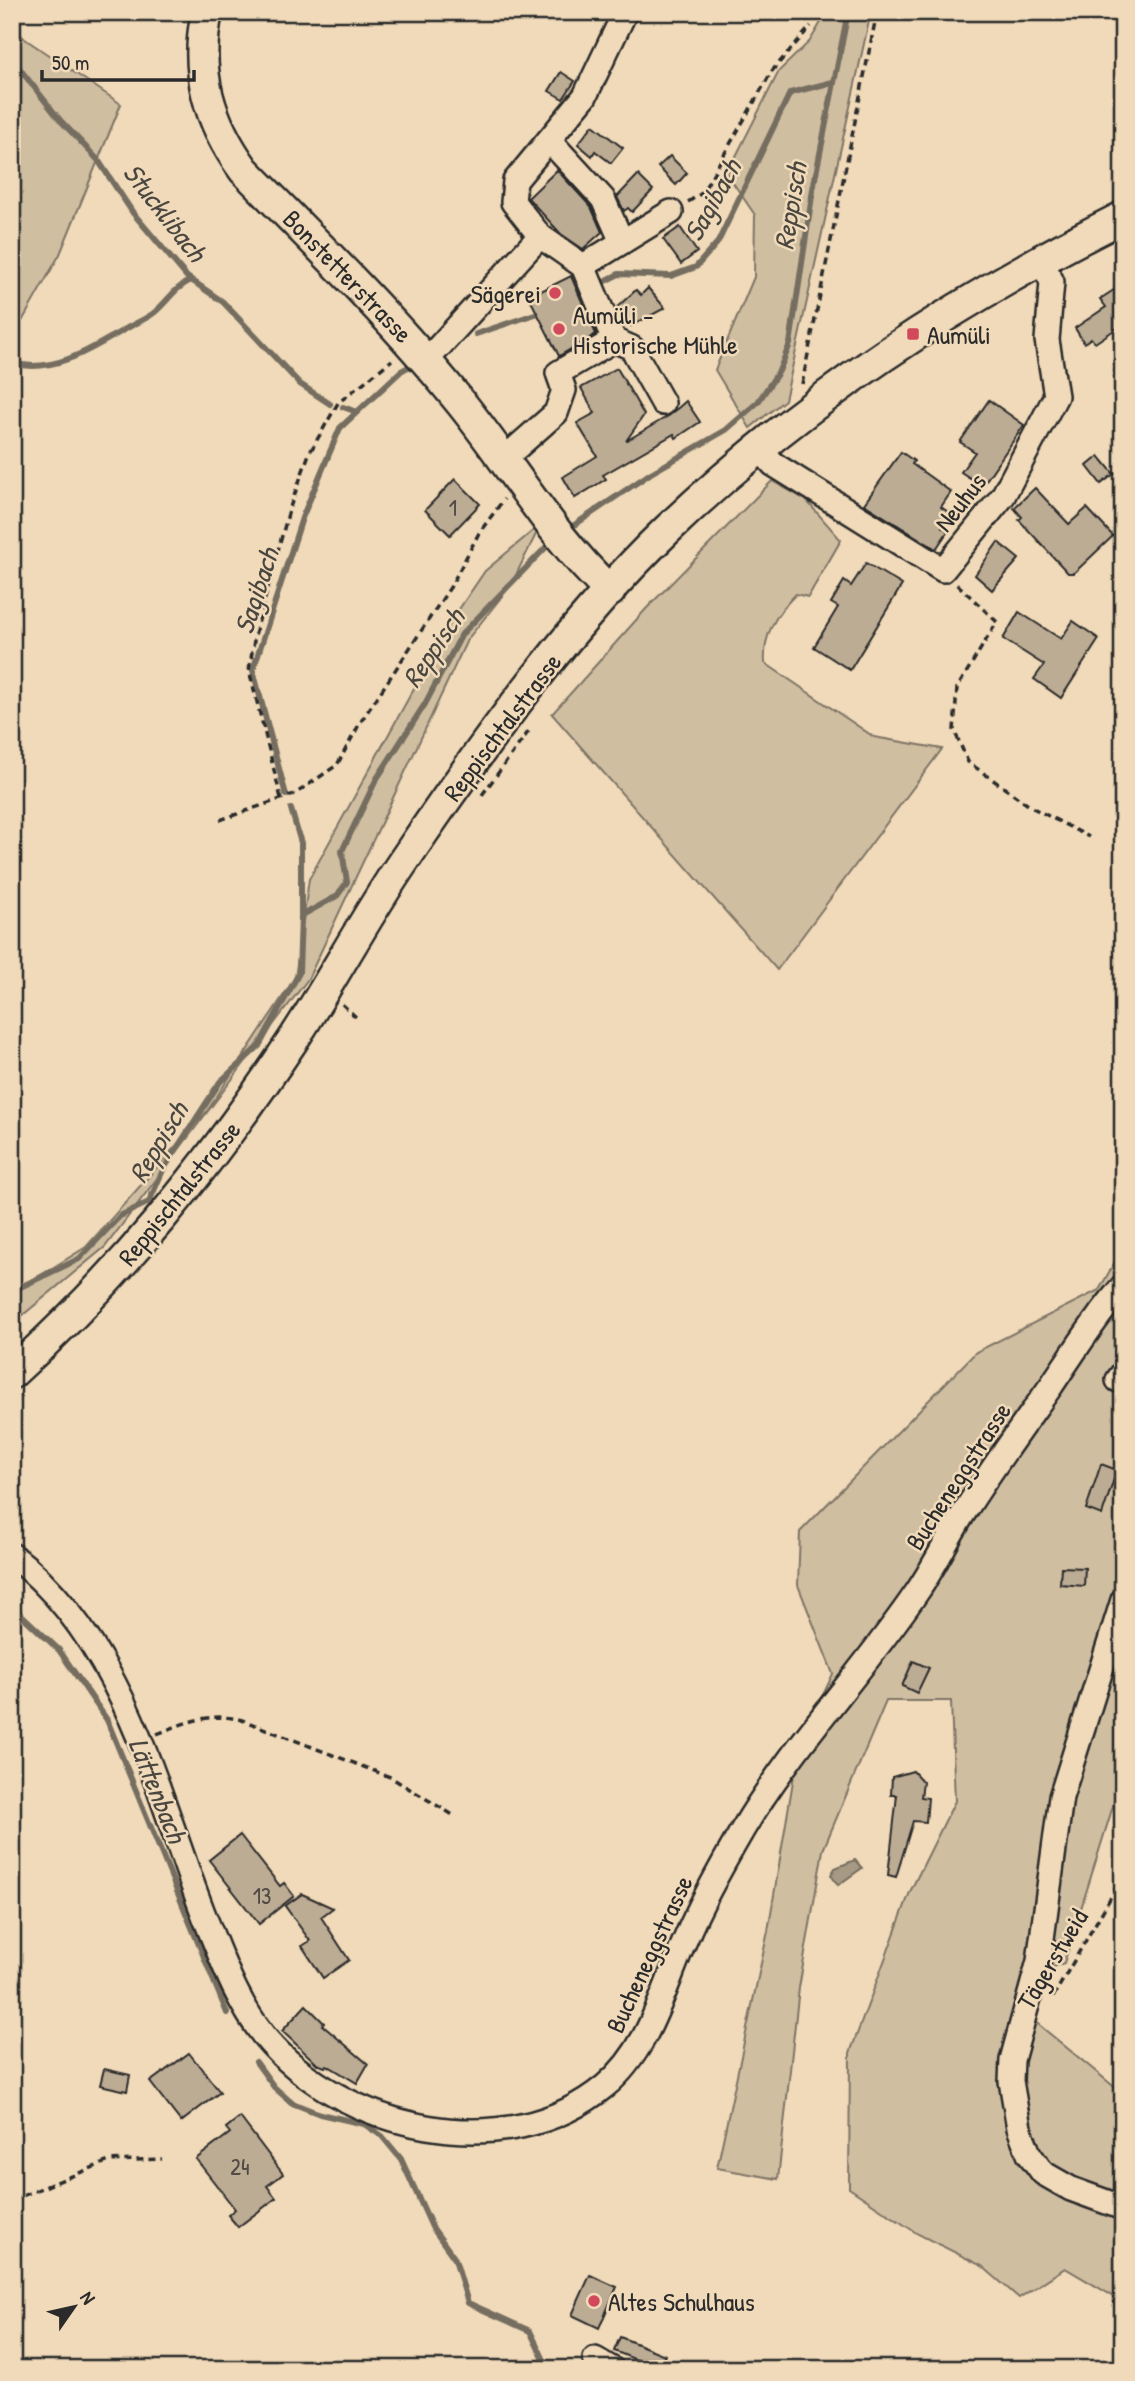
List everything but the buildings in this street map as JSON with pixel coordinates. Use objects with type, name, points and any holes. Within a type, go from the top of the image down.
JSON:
[{"type":"main road","name":"Bonstetterstrasse","points":[[207,12],[203,36],[203,81],[212,116],[229,149],[244,170],[365,290],[420,353],[512,468],[558,531],[610,591]]},
{"type":"main road","name":"Reppischtalstrasse","points":[[21,1381],[139,1246],[230,1133],[293,1039],[400,865],[546,667],[610,591],[667,530],[801,412],[913,334],[1040,258],[1123,216]]},
{"type":"street","points":[[625,12],[585,96],[515,181],[513,202],[540,236],[583,266],[614,340],[632,348],[663,403]]},
{"type":"street","points":[[549,140],[603,199],[622,242]]},
{"type":"street","points":[[583,266],[671,212]]},
{"type":"street","points":[[420,353],[540,236]]},
{"type":"street","name":"Neuhus","points":[[758,448],[778,467],[943,570],[1003,496],[1056,396],[1047,340],[1052,282],[1040,258]]},
{"type":"street","points":[[512,468],[556,413],[564,390],[558,373],[614,340]]},
{"type":"street","name":"Bucheneggstrasse","points":[[12,1555],[42,1581],[79,1623],[108,1671],[139,1741],[228,1976],[260,2031],[295,2067],[322,2086],[353,2102],[430,2129],[469,2133],[506,2129],[542,2119],[575,2105],[605,2086],[641,2042],[704,1898],[754,1811],[920,1588],[964,1512],[1123,1286]]},
{"type":"street","points":[[1123,1600],[1061,1797],[1039,1961],[1012,2060],[1011,2081],[1019,2128],[1029,2154],[1044,2173],[1070,2189],[1123,2208]]},
{"type":"path","points":[[801,412],[802,377],[877,12]]},
{"type":"path","points":[[671,212],[702,193],[772,71],[811,26]]},
{"type":"path","points":[[281,799],[249,670],[255,635],[289,510],[309,454],[338,403],[420,353]]},
{"type":"path","points":[[220,820],[295,794],[337,765],[360,723],[451,586],[512,468]]},
{"type":"path","points":[[943,570],[996,622],[957,688],[954,730],[968,762],[1031,807],[1089,837]]},
{"type":"path","points":[[476,802],[539,717]]},
{"type":"path","points":[[334,1014],[341,1003]]},
{"type":"path","points":[[12,1405],[21,1381]]},
{"type":"path","points":[[139,1741],[202,1718],[228,1717],[390,1777],[453,1815]]},
{"type":"path","name":"Tägerstweid","points":[[1047,2006],[1123,1876]]},
{"type":"path","points":[[12,2200],[109,2161],[162,2159]]},
{"type":"shaded area","points":[[827,12],[871,12],[785,400],[750,428],[715,370],[754,277],[755,215],[727,174],[779,71],[810,41]]},
{"type":"shaded area","points":[[12,26],[25,39],[121,104],[60,254],[12,339]]},
{"type":"shaded area","points":[[772,481],[806,500],[841,540],[808,597],[796,594],[772,625],[766,643],[765,663],[874,737],[942,749],[777,970],[552,714],[646,609]]},
{"type":"shaded area","points":[[541,524],[511,585],[467,640],[308,979],[105,1247],[12,1324],[12,1293],[86,1247],[207,1111],[295,978],[309,879],[451,621],[485,571]]},
{"type":"shaded area","points":[[1121,1251],[1123,1774],[1064,1963],[1046,1970],[1033,2020],[1123,2094],[1123,2302],[1065,2268],[1019,2298],[982,2266],[918,2234],[849,2188],[850,2053],[910,1892],[955,1801],[951,1701],[886,1701],[823,1850],[799,1988],[778,2179],[717,2168],[768,1931],[799,1745],[833,1674],[798,1585],[800,1532],[976,1352],[1099,1290]]},
{"type":"shaded area","points":[[855,1860],[862,1868],[838,1885],[831,1875],[835,1868]]},
{"type":"waterway","name":"Reppisch","points":[[567,530],[651,473],[726,430],[758,402],[779,371],[790,344],[813,189],[848,12]]},
{"type":"waterway","name":"Stucklibach","points":[[12,59],[60,120],[98,160],[133,213],[187,277],[223,302],[300,384],[330,404]]},
{"type":"waterway","name":"Sagibach","points":[[597,285],[619,274],[671,276],[696,267],[718,242],[790,93],[833,82]]},
{"type":"waterway","points":[[12,363],[42,365],[72,358],[152,314],[176,290],[191,280]]},
{"type":"waterway","name":"Sagibach","points":[[476,334],[544,311]]},
{"type":"waterway","name":"Sagibach","points":[[286,795],[253,670],[302,518],[340,428],[401,371],[410,366]]},
{"type":"waterway","name":"Stucklibach","points":[[343,407],[357,412]]},
{"type":"waterway","name":"Reppisch","points":[[12,1291],[79,1259],[120,1216],[149,1202],[163,1170],[220,1082],[259,1046],[299,973],[301,916],[337,896],[347,882],[342,851],[376,780],[425,704],[462,634],[553,540]]},
{"type":"waterway","name":"Sagibach","points":[[291,809],[301,843],[301,916]]},
{"type":"waterway","name":"Lättenbach","points":[[12,1606],[59,1650],[107,1720],[227,2013]]},
{"type":"waterway","name":"Lättenbach","points":[[256,2062],[274,2087],[292,2103],[320,2114],[364,2124],[382,2136],[401,2159],[432,2227],[455,2259],[468,2303],[530,2331],[546,2364],[553,2369]]},
{"type":"place","name":"Sägerei","points":[[555,293]]},
{"type":"place","name":"Aumüli - Historische Mühle","points":[[559,329]]},
{"type":"place","name":"Aumüli","points":[[913,334]]},
{"type":"place","name":"Altes Schulhaus","points":[[594,2301]]}]
